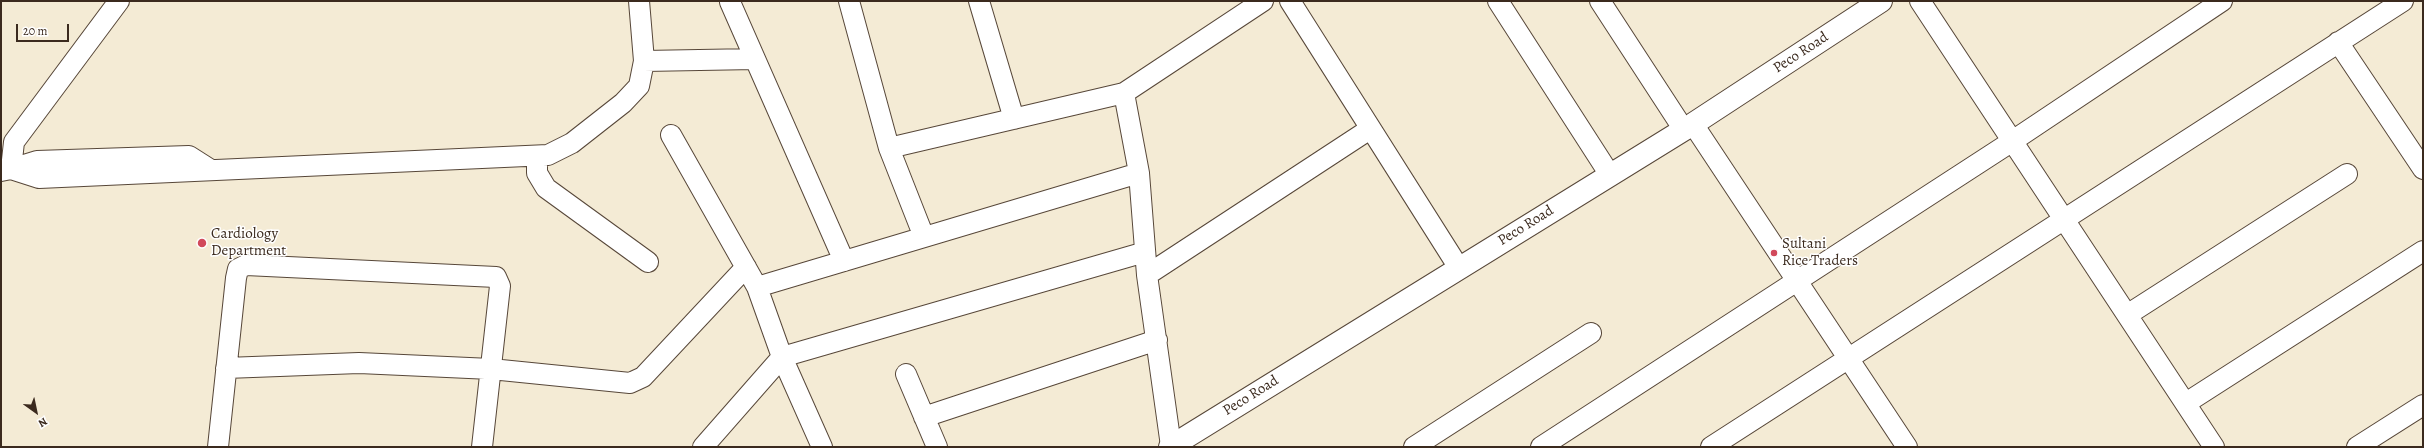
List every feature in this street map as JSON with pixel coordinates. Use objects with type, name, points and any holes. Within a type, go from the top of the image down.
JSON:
[{"type":"street","points":[[119,1],[14,142],[6,170],[39,178],[548,155],[561,150],[626,100],[639,86],[644,61],[639,1]]},
{"type":"street","points":[[849,1],[889,148],[924,237]]},
{"type":"street","points":[[979,1],[1014,118]]},
{"type":"street","points":[[889,148],[1124,93],[1263,1]]},
{"type":"street","points":[[1290,1],[1459,268]]},
{"type":"street","points":[[1498,1],[1610,175]]},
{"type":"street","points":[[1600,1],[1796,281],[1907,447]]},
{"type":"street","name":"Peco Road","points":[[1179,445],[1459,268],[1688,127],[1881,1]]},
{"type":"street","points":[[1920,1],[2011,142],[2214,447]]},
{"type":"street","points":[[1541,447],[2011,142],[2222,1]]},
{"type":"street","points":[[1711,447],[2062,219],[2403,1]]},
{"type":"street","points":[[730,2],[844,261]]},
{"type":"street","points":[[2338,42],[2417,147],[2423,169]]},
{"type":"street","points":[[644,61],[755,59]]},
{"type":"street","points":[[1124,93],[1139,173],[1147,275],[1157,340],[1179,445]]},
{"type":"street","points":[[1147,275],[1370,129]]},
{"type":"street","points":[[671,135],[757,287],[782,357],[822,447]]},
{"type":"street","points":[[537,156],[537,172],[546,188],[648,262]]},
{"type":"street","points":[[757,287],[1139,173]]},
{"type":"street","points":[[2126,315],[2347,174]]},
{"type":"street","points":[[2186,403],[2423,251]]},
{"type":"street","points":[[703,447],[782,357],[1145,252]]},
{"type":"street","points":[[218,447],[236,278],[238,269],[246,265],[493,276],[500,286],[482,447]]},
{"type":"street","points":[[226,368],[359,364],[491,369],[630,383],[637,381],[642,377],[746,267]]},
{"type":"street","points":[[1419,446],[1591,332]]},
{"type":"street","points":[[924,417],[1157,340]]},
{"type":"street","points":[[906,374],[937,447]]},
{"type":"street","points":[[2357,447],[2422,408]]},
{"type":"place","name":"Cardiology Department","points":[[202,243]]},
{"type":"place","name":"Sultani Rice Traders","points":[[1774,253]]}]
